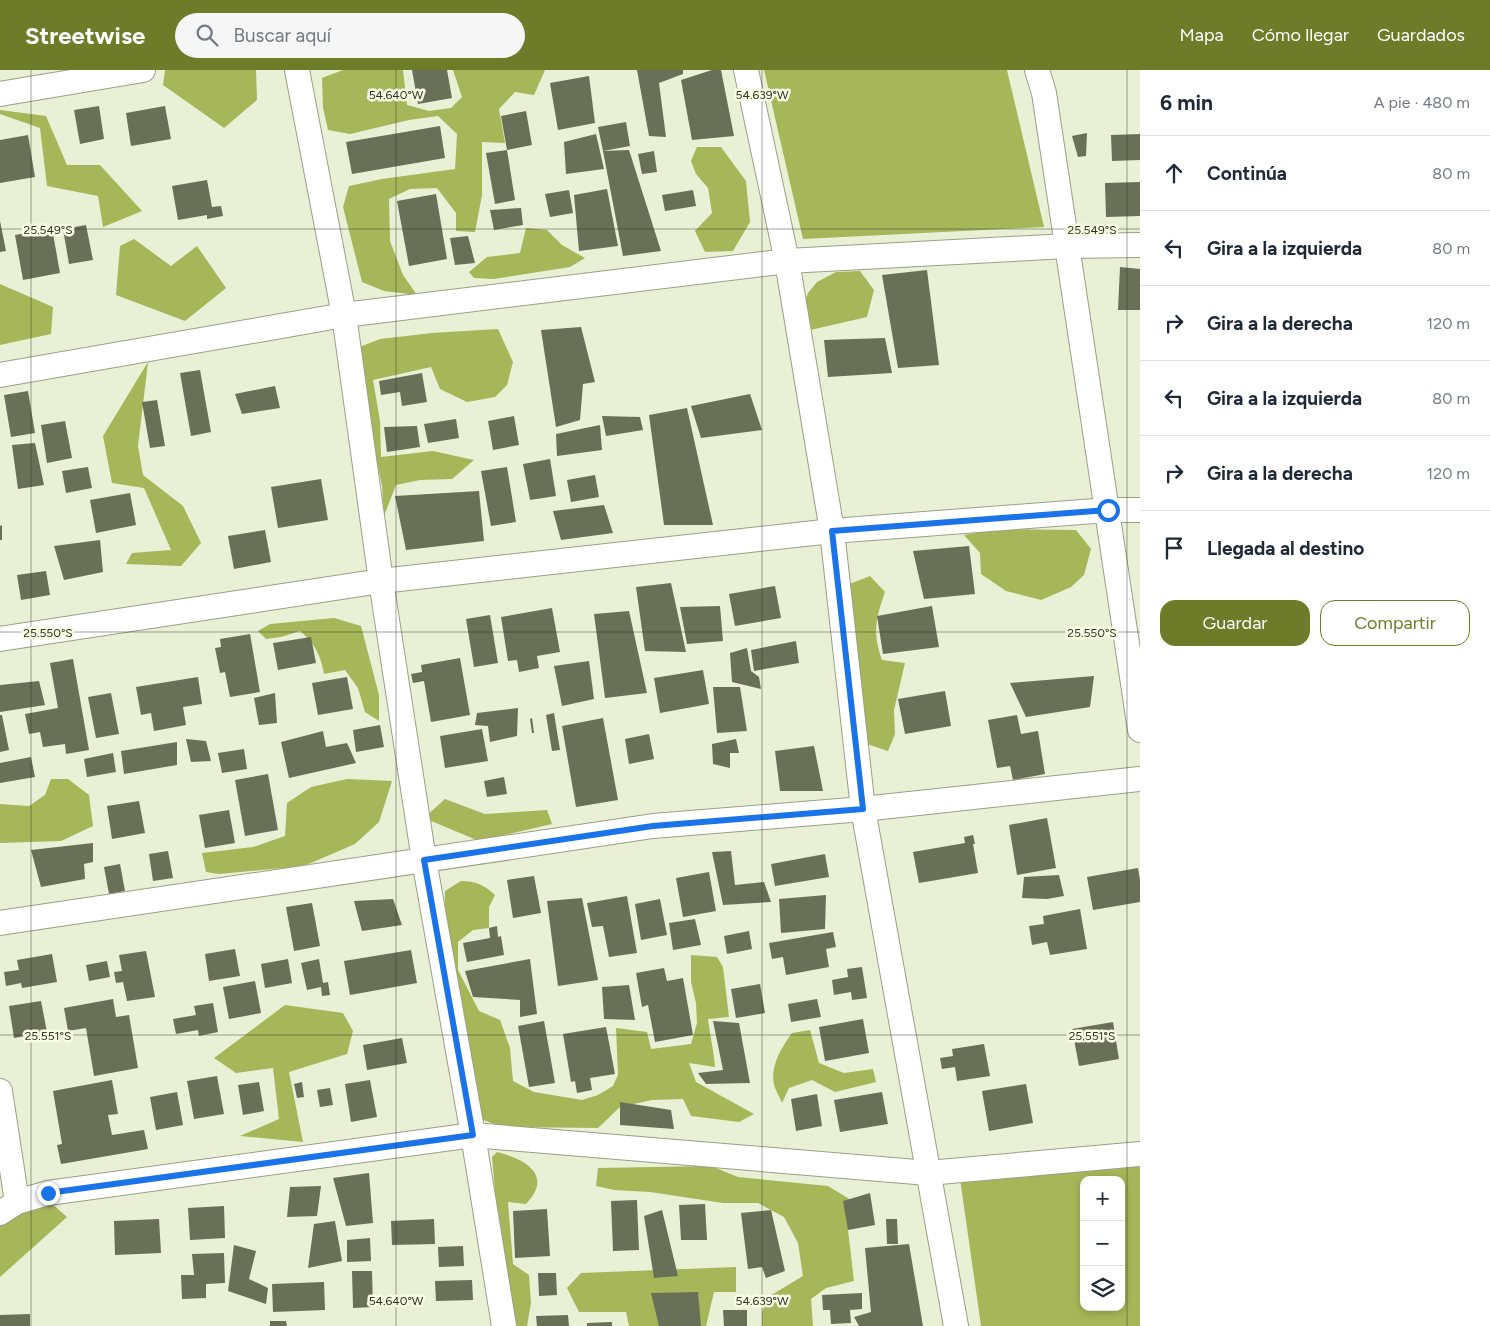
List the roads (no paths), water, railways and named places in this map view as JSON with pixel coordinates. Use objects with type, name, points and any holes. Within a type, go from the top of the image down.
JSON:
[{"type":"street","points":[[0,94],[143,70]]},
{"type":"street","points":[[297,70],[344,315],[381,581],[424,860],[473,1135],[504,1326]]},
{"type":"street","points":[[746,70],[787,261],[832,531],[863,809],[956,1326]]},
{"type":"street","points":[[1037,70],[1044,93],[1140,730]]},
{"type":"street","points":[[0,375],[344,315],[787,261],[1067,246],[1140,246]]},
{"type":"street","points":[[0,639],[381,581],[832,531],[1108,510],[1140,510]]},
{"type":"street","points":[[0,923],[653,826],[863,809],[1140,779]]},
{"type":"street","points":[[0,1091],[9,1208],[48,1193],[473,1135],[928,1174],[1140,1154]]}]
